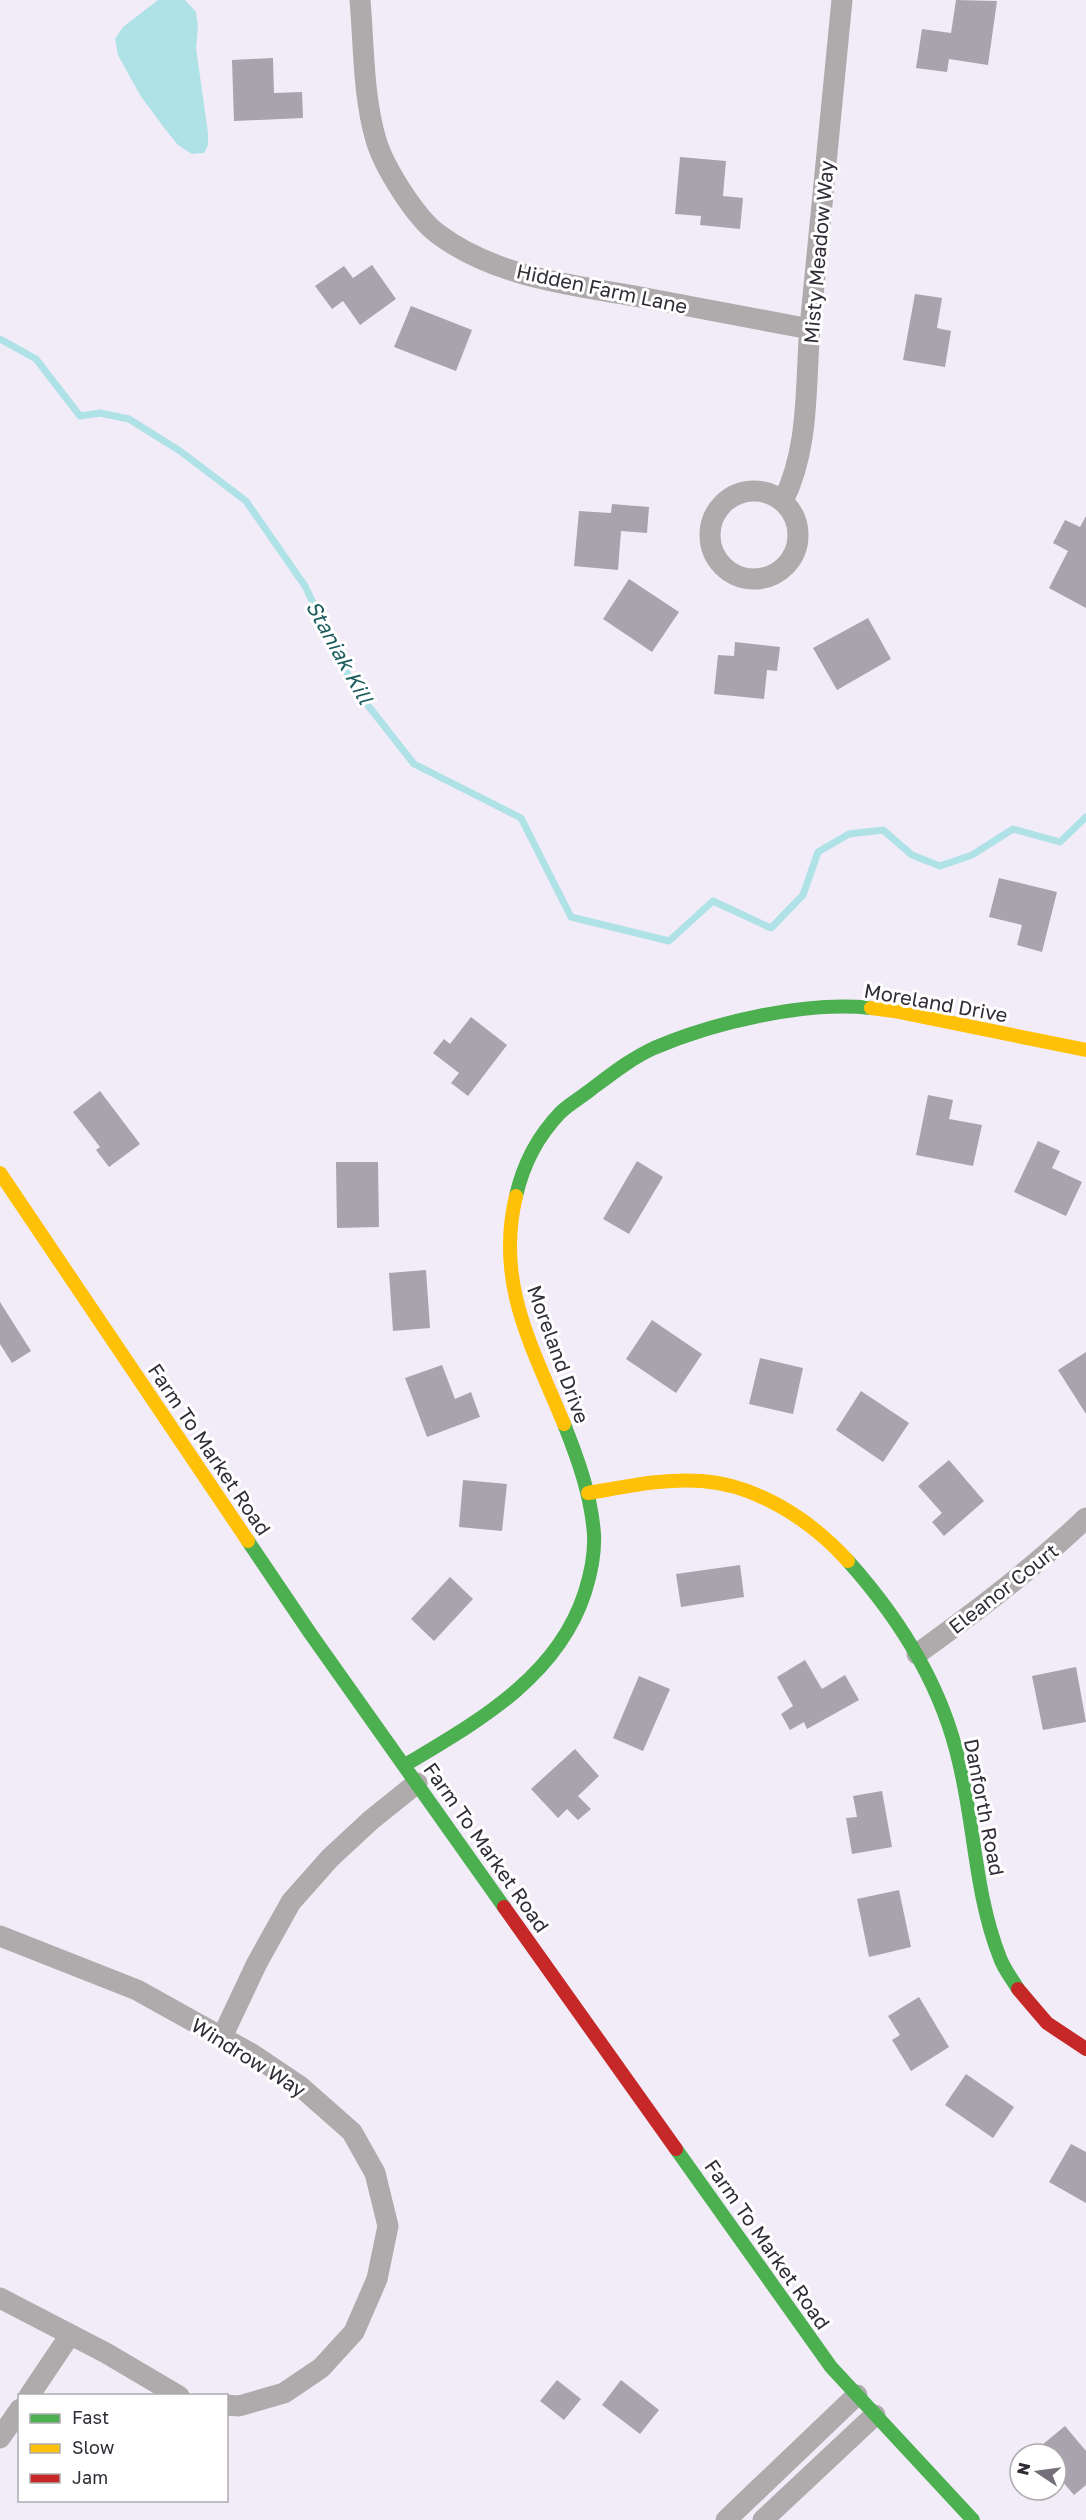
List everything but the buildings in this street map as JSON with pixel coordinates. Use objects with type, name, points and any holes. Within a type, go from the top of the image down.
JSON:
[{"type":"street","name":"Hidden Farm Lane","points":[[360,0],[367,86],[376,141],[414,210],[437,234],[484,260],[520,273],[561,283],[810,329]]},
{"type":"street","name":"Misty Meadow Way","points":[[783,501],[791,485],[799,454],[805,415],[810,329],[842,0]]},
{"type":"street","points":[[755,490],[770,493],[783,501],[792,512],[797,525],[798,540],[795,554],[787,566],[761,579],[747,579],[733,574],[713,553],[710,538],[711,524],[717,510],[727,499],[741,492],[755,490]]},
{"type":"street","name":"Moreland Drive","points":[[405,1765],[472,1725],[505,1702],[534,1677],[554,1653],[574,1621],[588,1584],[594,1535],[588,1493],[580,1466],[517,1308],[510,1274],[509,1248],[513,1207],[521,1173],[539,1140],[561,1112],[620,1068],[652,1049],[710,1028],[786,1011],[859,1007],[894,1011],[1086,1050]]},
{"type":"street","name":"Farm To Market Road","points":[[0,1173],[310,1633],[831,2367],[974,2520]]},
{"type":"street","name":"Danforth Road","points":[[588,1493],[661,1482],[726,1484],[763,1497],[793,1515],[852,1563],[882,1599],[917,1654],[941,1702],[959,1761],[985,1914],[993,1943],[1015,1986],[1045,2023],[1062,2036],[1086,2049]]},
{"type":"street","name":"Eleanor Court","points":[[917,1654],[994,1599],[1040,1562],[1086,1518]]},
{"type":"street","points":[[222,2037],[257,1963],[291,1902],[347,1843],[417,1783]]},
{"type":"street","name":"Windrow Way","points":[[0,1936],[137,1990],[252,2054],[301,2087],[352,2132],[375,2173],[388,2226],[377,2279],[354,2332],[321,2368],[284,2393],[239,2406],[228,2404]]},
{"type":"street","points":[[0,2298],[175,2394]]},
{"type":"street","points":[[30,2394],[70,2335]]},
{"type":"street","points":[[726,2520],[857,2395]]},
{"type":"street","points":[[0,2438],[18,2412]]},
{"type":"street","points":[[762,2520],[876,2415]]},
{"type":"water","points":[[158,0],[185,0],[196,12],[198,27],[196,48],[208,133],[208,145],[204,153],[192,154],[178,145],[140,95],[118,55],[115,39],[123,27]]},
{"type":"waterway","name":"Staniak Kill","points":[[0,339],[36,359],[80,416],[100,413],[129,419],[180,451],[246,501],[305,586],[355,689],[414,764],[521,818],[571,917],[669,941],[713,901],[771,928],[803,895],[818,852],[849,834],[883,830],[912,855],[940,866],[972,855],[1013,829],[1060,842],[1086,817]]},
{"type":"traffic: fast","points":[[516,1196],[532,1152],[560,1113],[645,1052],[704,1030],[761,1016],[818,1008],[871,1008]]},
{"type":"traffic: fast","points":[[405,1765],[460,1732],[512,1694],[556,1649],[572,1622],[589,1578],[594,1534],[583,1477],[564,1424]]},
{"type":"traffic: fast","points":[[248,1541],[310,1633],[504,1907]]},
{"type":"traffic: fast","points":[[848,1561],[901,1630],[930,1680],[942,1707],[959,1762],[985,1910],[1002,1962],[1018,1989]]},
{"type":"traffic: fast","points":[[676,2149],[831,2367],[973,2520]]},
{"type":"traffic: slow","points":[[871,1008],[1086,1050]]},
{"type":"traffic: slow","points":[[0,1173],[248,1541]]},
{"type":"traffic: slow","points":[[516,1196],[511,1228],[510,1257],[514,1286],[529,1341],[564,1424]]},
{"type":"traffic: slow","points":[[588,1493],[688,1480],[743,1489],[763,1497],[800,1519],[848,1561]]},
{"type":"traffic: jam","points":[[504,1907],[676,2149]]},
{"type":"traffic: jam","points":[[1018,1989],[1047,2023],[1086,2049]]}]
